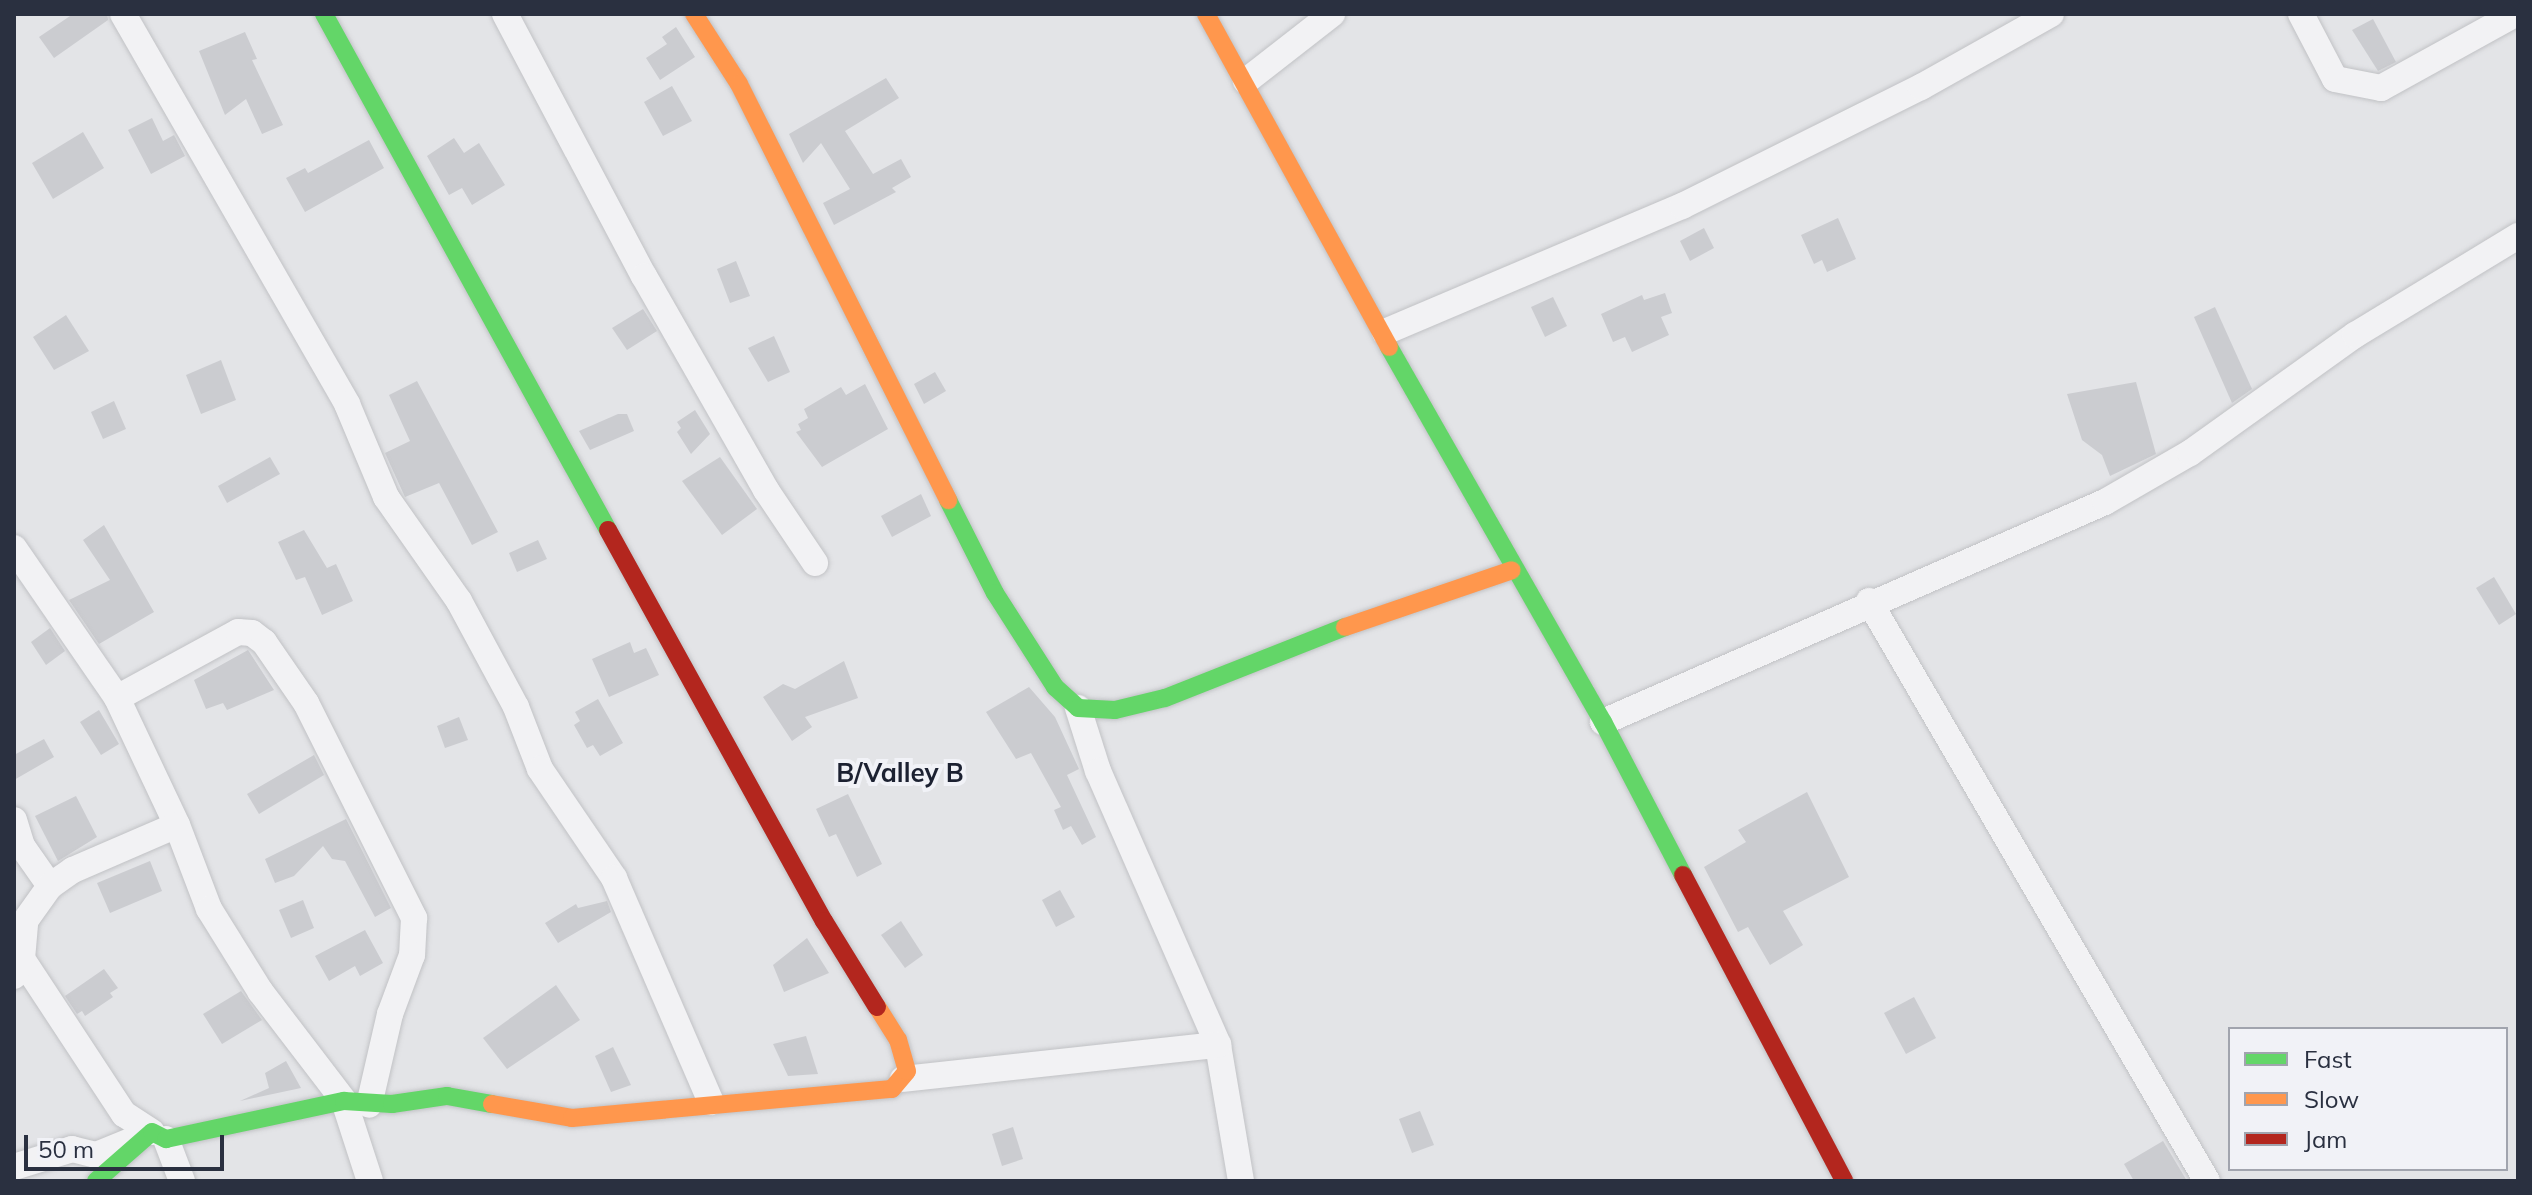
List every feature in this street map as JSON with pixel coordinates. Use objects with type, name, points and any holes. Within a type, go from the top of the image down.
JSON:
[{"type":"street","points":[[123,14],[347,404],[386,497],[466,613],[516,707],[540,769],[614,878],[711,1102]]},
{"type":"street","points":[[14,1167],[72,1149],[96,1155],[159,1136],[356,1103],[447,1096],[572,1118],[711,1102],[777,1104],[892,1089],[907,1071],[898,1040],[824,921],[324,14]]},
{"type":"street","points":[[505,14],[644,276],[766,490],[815,563]]},
{"type":"street","points":[[694,14],[739,84],[995,593],[1055,687],[1078,708],[1098,771],[1218,1045],[1241,1181]]},
{"type":"street","points":[[1206,14],[1385,332],[1512,570],[1603,722],[1844,1181]]},
{"type":"street","points":[[1246,81],[1332,14]]},
{"type":"street","points":[[1385,332],[1682,206],[1921,87],[2051,14]]},
{"type":"street","points":[[2301,14],[2335,79],[2381,88],[2515,14]]},
{"type":"street","points":[[1603,722],[1869,601],[2105,502],[2190,453],[2355,335],[2518,236]]},
{"type":"street","points":[[14,548],[117,698],[177,825],[209,909],[260,991],[356,1103],[370,1181]]},
{"type":"street","points":[[1078,708],[1115,710],[1165,698],[1339,629],[1512,570]]},
{"type":"street","points":[[1869,601],[2207,1181]]},
{"type":"street","points":[[117,698],[238,632],[252,633],[264,642],[306,703],[414,918],[412,955],[356,1103]]},
{"type":"street","points":[[14,820],[22,846],[50,886]]},
{"type":"street","points":[[177,825],[73,870],[50,886],[25,921],[18,967],[124,1114],[159,1136],[182,1181]]},
{"type":"street","points":[[903,1079],[1218,1045]]},
{"type":"street","points":[[96,1181],[159,1136]]},
{"type":"building","points":[[73,14],[107,14],[108,20],[54,58],[39,37]]},
{"type":"building","points":[[2373,19],[2396,62],[2378,71],[2352,30]]},
{"type":"building","points":[[676,27],[695,57],[660,80],[646,58],[667,44],[662,37]]},
{"type":"building","points":[[245,32],[257,59],[252,60],[283,125],[262,134],[246,99],[225,115],[199,51]]},
{"type":"building","points":[[886,78],[899,98],[845,131],[873,174],[901,159],[911,177],[892,188],[896,192],[834,225],[823,203],[850,189],[821,143],[803,163],[789,134]]},
{"type":"building","points":[[672,86],[692,121],[663,136],[644,102]]},
{"type":"building","points":[[152,118],[163,141],[174,135],[185,156],[151,174],[128,130]]},
{"type":"building","points":[[83,132],[104,168],[53,199],[32,163]]},
{"type":"building","points":[[454,138],[464,153],[479,143],[505,185],[472,205],[462,188],[449,195],[427,156]]},
{"type":"building","points":[[369,140],[384,168],[305,212],[286,178],[305,168],[308,173]]},
{"type":"building","points":[[1838,218],[1856,259],[1827,272],[1822,260],[1814,264],[1801,235]]},
{"type":"building","points":[[1704,228],[1714,248],[1690,261],[1680,241]]},
{"type":"building","points":[[736,261],[750,296],[730,303],[717,269]]},
{"type":"building","points":[[1665,293],[1672,313],[1661,317],[1669,335],[1632,352],[1625,337],[1613,342],[1601,314],[1642,295],[1644,300]]},
{"type":"building","points":[[1553,297],[1567,326],[1545,337],[1531,307]]},
{"type":"building","points":[[2215,307],[2252,389],[2232,403],[2194,317]]},
{"type":"building","points":[[643,309],[657,331],[627,350],[612,328]]},
{"type":"building","points":[[66,315],[89,351],[54,370],[33,337]]},
{"type":"building","points":[[774,336],[790,372],[768,382],[748,348]]},
{"type":"building","points":[[221,360],[236,400],[201,414],[186,375]]},
{"type":"building","points":[[935,372],[946,391],[924,404],[914,384]]},
{"type":"building","points":[[417,381],[498,532],[472,545],[439,483],[405,497],[385,453],[410,441],[389,395]]},
{"type":"building","points":[[2136,382],[2156,454],[2110,476],[2102,455],[2082,440],[2067,394]]},
{"type":"building","points":[[865,384],[888,429],[822,467],[796,432],[801,430],[798,424],[808,418],[804,409],[841,387],[846,395]]},
{"type":"building","points":[[114,401],[126,429],[103,439],[91,412]]},
{"type":"building","points":[[695,410],[710,434],[691,454],[677,432],[681,428],[677,422]]},
{"type":"building","points":[[618,414],[627,414],[634,431],[590,450],[579,431]]},
{"type":"building","points":[[270,457],[280,474],[227,503],[218,486]]},
{"type":"building","points":[[720,457],[757,509],[722,535],[682,481]]},
{"type":"building","points":[[921,494],[931,516],[892,537],[881,516]]},
{"type":"building","points":[[104,525],[154,612],[99,644],[69,600],[110,580],[83,540]]},
{"type":"building","points":[[304,530],[327,568],[336,564],[353,601],[322,615],[305,577],[296,580],[278,542]]},
{"type":"building","points":[[538,540],[547,559],[517,572],[509,553]]},
{"type":"building","points":[[2494,577],[2516,614],[2499,625],[2476,588]]},
{"type":"building","points":[[50,628],[65,651],[46,665],[31,642]]},
{"type":"building","points":[[630,642],[634,653],[646,648],[659,675],[609,697],[592,659]]},
{"type":"building","points":[[248,650],[274,690],[227,710],[223,703],[206,709],[194,680]]},
{"type":"building","points":[[844,661],[858,698],[805,717],[812,727],[792,741],[763,697],[783,684],[795,689]]},
{"type":"building","points":[[1029,687],[1055,717],[1079,769],[1067,775],[1096,837],[1082,845],[1071,826],[1063,830],[1054,810],[1061,807],[1031,753],[1016,759],[986,712]]},
{"type":"building","points":[[598,699],[623,743],[600,756],[593,745],[587,748],[574,725],[580,721],[575,712]]},
{"type":"building","points":[[99,710],[119,744],[101,755],[80,722]]},
{"type":"building","points":[[459,717],[468,740],[445,748],[437,726]]},
{"type":"building","points":[[44,739],[54,757],[14,780],[14,755]]},
{"type":"building","points":[[314,755],[324,775],[259,814],[247,794]]},
{"type":"building","points":[[1807,792],[1849,877],[1783,911],[1803,945],[1770,965],[1748,927],[1738,932],[1704,867],[1746,842],[1738,830]]},
{"type":"building","points":[[848,794],[882,864],[857,877],[836,834],[829,837],[816,809]]},
{"type":"building","points":[[76,796],[97,837],[58,861],[35,816]]},
{"type":"building","points":[[346,819],[391,908],[375,917],[345,861],[332,859],[323,846],[294,876],[275,883],[265,859]]},
{"type":"building","points":[[150,861],[162,891],[110,913],[97,883]]},
{"type":"building","points":[[1060,890],[1075,917],[1056,927],[1042,900]]},
{"type":"building","points":[[303,900],[314,928],[291,938],[279,910]]},
{"type":"building","points":[[607,901],[611,912],[558,943],[545,923],[576,904],[578,908]]},
{"type":"building","points":[[901,921],[923,955],[905,968],[881,935]]},
{"type":"building","points":[[365,930],[383,963],[360,976],[355,966],[329,981],[315,956]]},
{"type":"building","points":[[807,938],[829,973],[784,992],[773,965]]},
{"type":"building","points":[[104,969],[118,988],[110,993],[113,997],[85,1016],[82,1011],[77,1014],[65,996]]},
{"type":"building","points":[[556,985],[580,1020],[507,1069],[483,1038]]},
{"type":"building","points":[[241,991],[262,1020],[222,1044],[203,1014]]},
{"type":"building","points":[[1914,997],[1936,1038],[1906,1054],[1884,1013]]},
{"type":"building","points":[[806,1036],[818,1074],[788,1076],[773,1044]]},
{"type":"building","points":[[613,1047],[631,1085],[611,1092],[595,1056]]},
{"type":"building","points":[[286,1061],[301,1088],[240,1101],[269,1088],[265,1073]]},
{"type":"building","points":[[1420,1111],[1434,1145],[1412,1153],[1399,1119]]},
{"type":"building","points":[[1013,1127],[1023,1159],[1002,1166],[992,1134]]},
{"type":"building","points":[[2163,1141],[2187,1181],[2134,1181],[2124,1164]]},
{"type":"traffic: fast","points":[[324,14],[608,530]]},
{"type":"traffic: fast","points":[[1389,347],[1603,722],[1683,875]]},
{"type":"traffic: fast","points":[[948,500],[995,593],[1055,687],[1078,708],[1115,710],[1165,698],[1345,627]]},
{"type":"traffic: fast","points":[[96,1181],[152,1132],[166,1139],[344,1101],[392,1104],[447,1096],[492,1104]]},
{"type":"traffic: slow","points":[[694,14],[739,84],[948,500]]},
{"type":"traffic: slow","points":[[1206,14],[1389,347]]},
{"type":"traffic: slow","points":[[1345,627],[1512,570]]},
{"type":"traffic: slow","points":[[492,1104],[572,1118],[892,1089],[907,1071],[898,1040],[877,1007]]},
{"type":"traffic: jam","points":[[608,530],[824,921],[877,1007]]},
{"type":"traffic: jam","points":[[1683,875],[1844,1181]]},
{"type":"district","name":"B/Valley B","points":[[900,773]]}]
